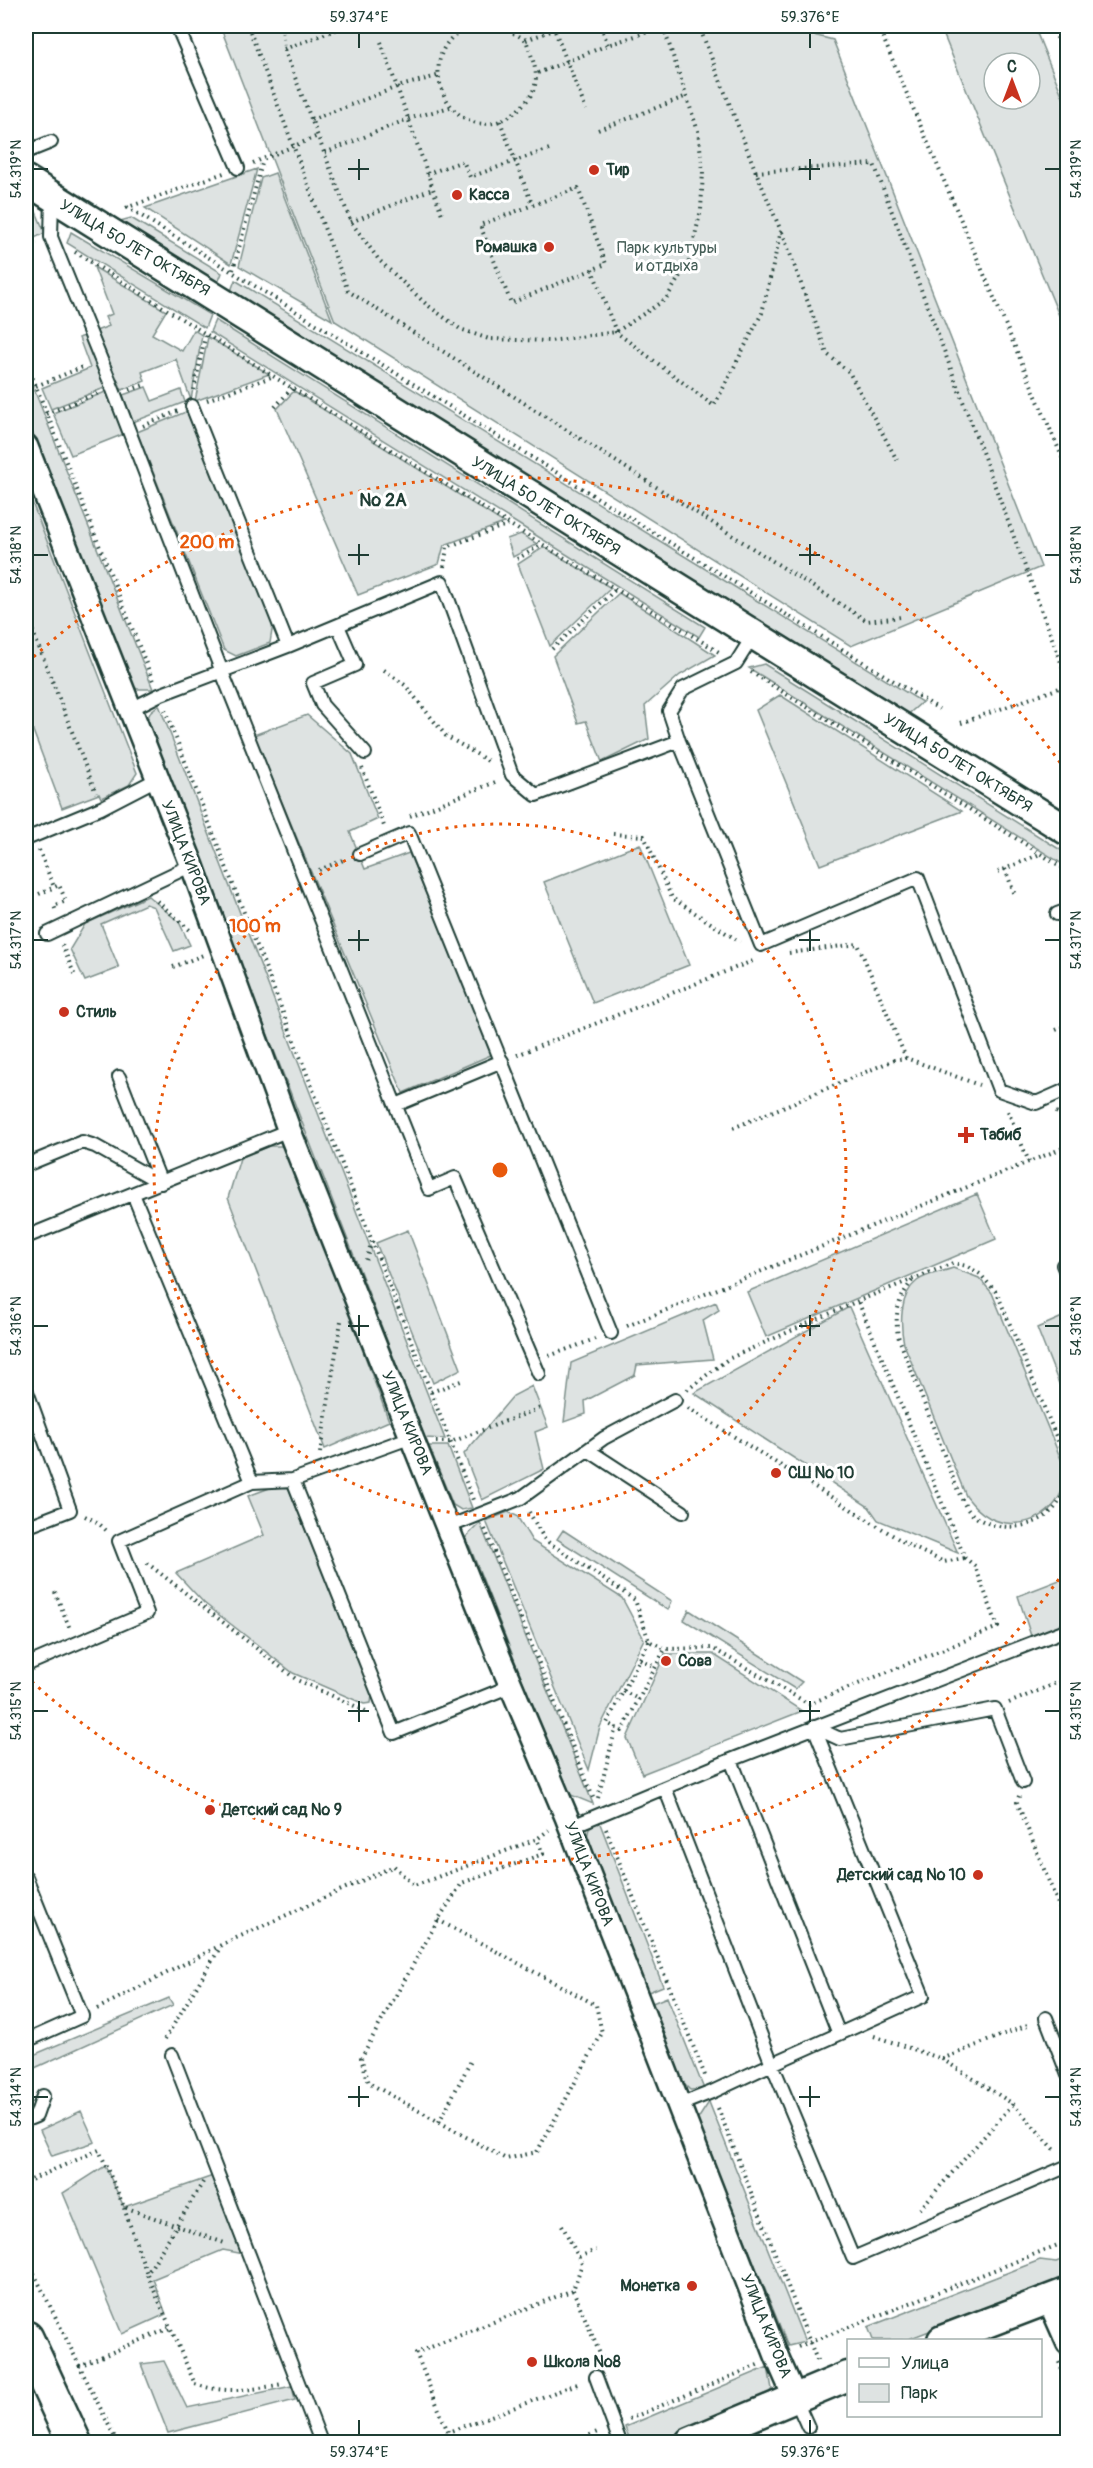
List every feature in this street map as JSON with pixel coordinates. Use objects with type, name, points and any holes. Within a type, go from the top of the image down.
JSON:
[{"type":"main road","points":[[26,2338],[74,2442]]},
{"type":"street","name":"УЛИЦА 50 ЛЕТ ОКТЯБРЯ","points":[[26,180],[1068,831]]},
{"type":"street","name":"УЛИЦА КИРОВА","points":[[26,446],[192,866],[289,1130],[511,1686],[569,1823],[724,2227],[795,2398]]},
{"type":"street","points":[[945,2339],[1058,2296],[1068,2343]]},
{"type":"street","points":[[690,2442],[838,2380]]},
{"type":"lane","points":[[177,26],[238,168]]},
{"type":"lane","points":[[26,152],[51,142]]},
{"type":"lane","points":[[52,197],[51,237],[429,1189],[455,1178],[539,1374]]},
{"type":"lane","points":[[192,406],[288,646]]},
{"type":"lane","points":[[129,710],[159,695],[288,646],[442,582],[512,775],[537,795],[679,741]]},
{"type":"lane","points":[[338,626],[355,665],[313,684],[322,705],[365,753]]},
{"type":"lane","points":[[753,636],[736,663],[683,689],[669,711],[761,945],[918,878],[999,1090],[1036,1103],[1068,1089]]},
{"type":"lane","points":[[29,837],[101,808],[157,780]]},
{"type":"lane","points":[[360,854],[409,833],[611,1333]]},
{"type":"lane","points":[[55,931],[192,866]]},
{"type":"lane","points":[[396,1104],[502,1060]]},
{"type":"lane","points":[[119,1077],[161,1183]]},
{"type":"lane","points":[[26,1237],[289,1130]]},
{"type":"lane","points":[[26,1165],[82,1142],[95,1146],[161,1183]]},
{"type":"lane","points":[[133,1194],[252,1482]]},
{"type":"lane","points":[[26,1389],[70,1510],[26,1527]]},
{"type":"lane","points":[[448,1527],[521,1498],[604,1438],[675,1400]]},
{"type":"lane","points":[[26,1665],[147,1613],[119,1541],[252,1482],[293,1480],[413,1440]]},
{"type":"lane","points":[[588,1450],[683,1512]]},
{"type":"lane","points":[[293,1480],[394,1733],[511,1686]]},
{"type":"lane","points":[[569,1823],[600,1814],[814,1727],[1068,1629]]},
{"type":"lane","points":[[814,1727],[840,1739],[995,1709],[1023,1782]]},
{"type":"lane","points":[[679,2105],[923,1996],[814,1727]]},
{"type":"lane","points":[[731,1760],[839,2034]]},
{"type":"lane","points":[[664,1788],[772,2064],[852,2259],[1068,2166]]},
{"type":"lane","points":[[26,1877],[82,2016],[26,2042]]},
{"type":"lane","points":[[1046,2018],[1068,2074]]},
{"type":"lane","points":[[172,2055],[321,2442]]},
{"type":"lane","points":[[26,2120],[36,2116],[43,2096]]},
{"type":"lane","points":[[596,2377],[620,2442]]},
{"type":"lane","points":[[795,2398],[808,2427]]},
{"type":"path","points":[[248,26],[348,291],[867,621],[901,617]]},
{"type":"path","points":[[282,26],[284,49],[351,222],[379,260],[426,304],[460,329],[489,339],[550,341],[616,332],[666,300],[689,261],[702,210],[703,171],[698,131],[663,26],[538,73]]},
{"type":"path","points":[[284,49],[346,26]]},
{"type":"path","points":[[478,26],[466,28],[457,33],[448,44],[440,58],[438,76],[450,107],[459,117],[475,123],[488,124],[513,115],[524,104],[535,88],[538,73],[526,40],[501,26]]},
{"type":"path","points":[[526,40],[554,27],[565,26]]},
{"type":"path","points":[[601,26],[608,45]]},
{"type":"path","points":[[699,26],[828,354],[849,372],[897,460]]},
{"type":"path","points":[[878,26],[1068,471]]},
{"type":"path","points":[[1052,26],[1068,63]]},
{"type":"path","points":[[554,27],[586,110]]},
{"type":"path","points":[[381,42],[443,217]]},
{"type":"path","points":[[311,120],[397,87],[438,76]]},
{"type":"path","points":[[598,130],[687,96]]},
{"type":"path","points":[[325,153],[408,119],[450,107]]},
{"type":"path","points":[[500,121],[532,204]]},
{"type":"path","points":[[98,227],[127,207],[263,160],[318,136]]},
{"type":"path","points":[[427,174],[463,161],[470,177],[552,148]]},
{"type":"path","points":[[233,270],[263,160]]},
{"type":"path","points":[[756,172],[874,164],[1068,683],[961,723]]},
{"type":"path","points":[[578,188],[606,264],[511,303],[480,225],[532,204],[578,188]]},
{"type":"path","points":[[351,222],[432,189]]},
{"type":"path","points":[[127,207],[233,270],[939,709]]},
{"type":"path","points":[[592,269],[616,332],[714,405],[762,313],[781,231]]},
{"type":"path","points":[[51,237],[1068,871]]},
{"type":"path","points":[[192,406],[206,332]]},
{"type":"path","points":[[36,386],[87,365],[83,355]]},
{"type":"path","points":[[26,361],[479,1514],[597,1805],[616,1727]]},
{"type":"path","points":[[46,414],[112,387]]},
{"type":"path","points":[[275,407],[294,387]]},
{"type":"path","points":[[442,582],[447,547],[509,524]]},
{"type":"path","points":[[517,559],[543,544]]},
{"type":"path","points":[[552,649],[616,589]]},
{"type":"path","points":[[26,614],[101,808]]},
{"type":"path","points":[[384,670],[405,685],[446,736],[512,775]]},
{"type":"path","points":[[349,735],[384,826],[395,822]]},
{"type":"path","points":[[405,818],[512,775]]},
{"type":"path","points":[[613,834],[644,836],[672,898],[745,945]]},
{"type":"path","points":[[29,837],[54,887]]},
{"type":"path","points":[[304,876],[360,854]]},
{"type":"path","points":[[998,872],[1041,854]]},
{"type":"path","points":[[1005,869],[1016,895]]},
{"type":"path","points":[[39,894],[59,885],[66,901],[54,906],[55,931],[75,976]]},
{"type":"path","points":[[144,888],[195,935]]},
{"type":"path","points":[[787,954],[858,944],[906,1058]]},
{"type":"path","points":[[502,1060],[764,957]]},
{"type":"path","points":[[1056,1030],[1068,1025]]},
{"type":"path","points":[[734,1128],[894,1060],[906,1058],[967,1082],[999,1090],[1029,1162]]},
{"type":"path","points":[[534,1362],[611,1333],[1068,1146]]},
{"type":"path","points":[[317,1471],[345,1295],[362,1271],[372,1241]]},
{"type":"path","points":[[915,1277],[900,1298],[895,1318],[898,1336],[958,1491],[969,1512],[988,1522],[1006,1527],[1029,1524],[1046,1515],[1059,1502],[1066,1487],[1067,1463],[997,1293],[980,1274],[953,1263],[915,1277],[858,1301],[728,1359],[675,1400],[910,1546],[945,1562],[965,1558]]},
{"type":"path","points":[[649,1641],[664,1648],[712,1648],[808,1704],[998,1627],[975,1566],[965,1558],[858,1301]]},
{"type":"path","points":[[431,1392],[460,1381]]},
{"type":"path","points":[[413,1440],[451,1442],[543,1407]]},
{"type":"path","points":[[521,1498],[545,1540],[635,1600],[649,1641],[607,1723],[622,1731],[664,1648]]},
{"type":"path","points":[[70,1510],[97,1522],[297,1680],[390,1723]]},
{"type":"path","points":[[55,1592],[76,1644]]},
{"type":"path","points":[[640,1659],[655,1667]]},
{"type":"path","points":[[995,1709],[1068,1678]]},
{"type":"path","points":[[623,1691],[639,1700]]},
{"type":"path","points":[[1023,1782],[1017,1802],[1068,1929]]},
{"type":"path","points":[[600,1814],[712,2092],[809,2343],[838,2380]]},
{"type":"path","points":[[82,2016],[221,1945],[394,1866],[414,1886],[537,1839],[569,1823]]},
{"type":"path","points":[[438,1920],[596,2005],[602,2032],[537,2152],[506,2159],[369,2084],[361,2058],[438,1920],[462,1883],[543,1854],[537,1839]]},
{"type":"path","points":[[165,2039],[221,1945]]},
{"type":"path","points":[[942,2059],[1046,2018]]},
{"type":"path","points":[[852,2029],[942,2059],[1013,2104],[1060,2154]]},
{"type":"path","points":[[439,2122],[472,2059]]},
{"type":"path","points":[[891,2242],[1013,2104]]},
{"type":"path","points":[[26,2182],[99,2150],[124,2207],[147,2274],[195,2384],[213,2390],[256,2389],[297,2380]]},
{"type":"path","points":[[147,2274],[214,2164]]},
{"type":"path","points":[[124,2207],[248,2252]]},
{"type":"path","points":[[562,2224],[582,2264],[573,2290],[603,2361],[596,2377],[448,2432],[416,2353],[573,2290]]},
{"type":"path","points":[[573,2442],[809,2343],[1068,2241]]},
{"type":"path","points":[[579,2257],[596,2250]]},
{"type":"path","points":[[26,2257],[117,2442]]},
{"type":"path","points":[[79,2366],[170,2328]]},
{"type":"green space","name":"Парк культуры и отдыха","points":[[220,26],[778,26],[833,40],[1041,567],[851,646],[335,321]]},
{"type":"green space","points":[[940,26],[1034,26],[1067,107],[1067,162],[1062,168],[1068,181],[1067,335]]},
{"type":"green space","points":[[257,169],[231,264],[145,208]]},
{"type":"green space","points":[[275,173],[332,320],[239,266],[261,178]]},
{"type":"green space","points":[[26,202],[34,207],[45,233],[26,242]]},
{"type":"green space","points":[[131,218],[222,273],[218,283],[120,221]]},
{"type":"green space","points":[[71,232],[210,315],[205,328],[67,243]]},
{"type":"green space","points":[[94,267],[166,311],[152,334],[182,351],[194,330],[202,335],[191,400],[176,359],[142,372],[145,381],[122,390],[96,331],[109,326],[105,317],[112,314]]},
{"type":"green space","points":[[235,280],[922,702],[905,717],[231,291]]},
{"type":"green space","points":[[215,320],[705,627],[699,637],[210,332]]},
{"type":"green space","points":[[86,335],[107,387],[51,409],[42,388],[90,368],[79,338]]},
{"type":"green space","points":[[208,337],[269,374],[195,401]]},
{"type":"green space","points":[[26,369],[153,689],[137,689],[131,684],[26,416]]},
{"type":"green space","points":[[146,387],[152,401],[181,390],[185,402],[133,422],[123,395]]},
{"type":"green space","points":[[108,391],[124,434],[71,455],[53,413]]},
{"type":"green space","points":[[294,391],[504,523],[444,545],[439,564],[358,595],[277,409]]},
{"type":"green space","points":[[188,411],[273,624],[270,643],[236,656],[224,650],[137,432]]},
{"type":"green space","points":[[26,487],[137,773],[129,785],[101,798],[99,794],[62,808],[26,712]]},
{"type":"green space","points":[[521,534],[537,544],[513,557],[507,539]]},
{"type":"green space","points":[[544,547],[611,588],[550,646],[518,564]]},
{"type":"green space","points":[[619,593],[715,655],[680,675],[645,706],[649,739],[602,762],[586,721],[578,723],[553,656]]},
{"type":"green space","points":[[764,664],[1067,854],[1067,867],[749,668]]},
{"type":"green space","points":[[780,695],[962,811],[820,865],[756,710]]},
{"type":"green space","points":[[159,705],[445,1439],[425,1438],[146,722],[151,711]]},
{"type":"green space","points":[[307,715],[352,754],[378,819],[350,832],[365,869],[409,853],[493,1054],[403,1093],[254,735]]},
{"type":"green space","points":[[640,844],[689,965],[593,1003],[544,882]]},
{"type":"green space","points":[[148,896],[179,922],[190,945],[174,951],[154,907],[146,904],[101,924],[119,968],[85,981],[70,949],[85,924]]},
{"type":"green space","points":[[269,1146],[282,1146],[294,1165],[389,1421],[325,1449],[228,1198],[240,1158]]},
{"type":"green space","points":[[977,1194],[996,1239],[766,1337],[747,1292]]},
{"type":"green space","points":[[408,1230],[461,1369],[433,1383],[376,1243]]},
{"type":"green space","points":[[953,1268],[979,1278],[992,1293],[1063,1464],[1063,1487],[1059,1498],[1044,1514],[1023,1523],[1001,1522],[990,1518],[966,1496],[904,1344],[902,1311],[911,1287],[925,1277]]},
{"type":"green space","points":[[716,1302],[719,1310],[703,1320],[713,1359],[637,1365],[635,1375],[585,1401],[586,1414],[564,1422],[571,1363]]},
{"type":"green space","points":[[849,1307],[958,1553],[878,1520],[869,1507],[694,1393]]},
{"type":"green space","points":[[1067,1315],[1067,1404],[1037,1328]]},
{"type":"green space","points":[[532,1386],[548,1427],[535,1432],[544,1469],[482,1500],[464,1454],[513,1396]]},
{"type":"green space","points":[[429,1446],[448,1446],[472,1508],[461,1510],[453,1505]]},
{"type":"green space","points":[[286,1482],[372,1695],[371,1703],[364,1704],[293,1673],[204,1603],[176,1573],[264,1535],[248,1496]]},
{"type":"green space","points":[[508,1512],[517,1516],[532,1541],[622,1598],[644,1639],[600,1727],[589,1770],[486,1521]]},
{"type":"green space","points":[[480,1523],[593,1804],[571,1795],[563,1783],[466,1537]]},
{"type":"green space","points":[[563,1530],[672,1601],[668,1610],[557,1539]]},
{"type":"green space","points":[[1067,1577],[1067,1625],[1032,1639],[1018,1596]]},
{"type":"green space","points":[[689,1610],[802,1682],[795,1689],[684,1620]]},
{"type":"green space","points":[[665,1654],[713,1654],[802,1711],[642,1774],[627,1738]]},
{"type":"green space","points":[[599,1821],[663,1986],[646,1993],[586,1842],[589,1828]]},
{"type":"green space","points":[[667,1997],[704,2089],[690,2090],[679,2079],[650,2004]]},
{"type":"green space","points":[[169,1998],[173,2005],[26,2072],[26,2058]]},
{"type":"green space","points":[[709,2102],[805,2342],[788,2346],[700,2130],[698,2119]]},
{"type":"green space","points":[[81,2111],[95,2142],[52,2156],[40,2130]]},
{"type":"green space","points":[[105,2166],[124,2207],[213,2176],[244,2254],[223,2250],[153,2279],[166,2314],[122,2334],[63,2193]]},
{"type":"green space","points":[[1067,2258],[1067,2278],[909,2339],[873,2339],[868,2327],[1040,2260],[1056,2262]]},
{"type":"green space","points":[[164,2361],[187,2408],[292,2386],[295,2400],[168,2433],[141,2364]]},
{"type":"green space","points":[[768,2367],[772,2389],[764,2399],[660,2440],[635,2442],[628,2436],[625,2427]]},
{"type":"place","name":"Тир","points":[[594,170]]},
{"type":"place","name":"Касса","points":[[457,195]]},
{"type":"place","name":"Ромашка","points":[[549,247]]},
{"type":"place","name":"Стиль","points":[[64,1012]]},
{"type":"place","name":"Табиб","points":[[966,1135]]},
{"type":"place","name":"СШ № 10","points":[[776,1473]]},
{"type":"place","name":"Сова","points":[[666,1661]]},
{"type":"place","name":"Детский сад № 9","points":[[210,1810]]},
{"type":"place","name":"Детский сад № 10","points":[[978,1875]]},
{"type":"place","name":"Монетка","points":[[692,2286]]},
{"type":"place","name":"Школа №8","points":[[532,2362]]},
{"type":"district","name":"№ 2А","points":[[383,500]]}]
